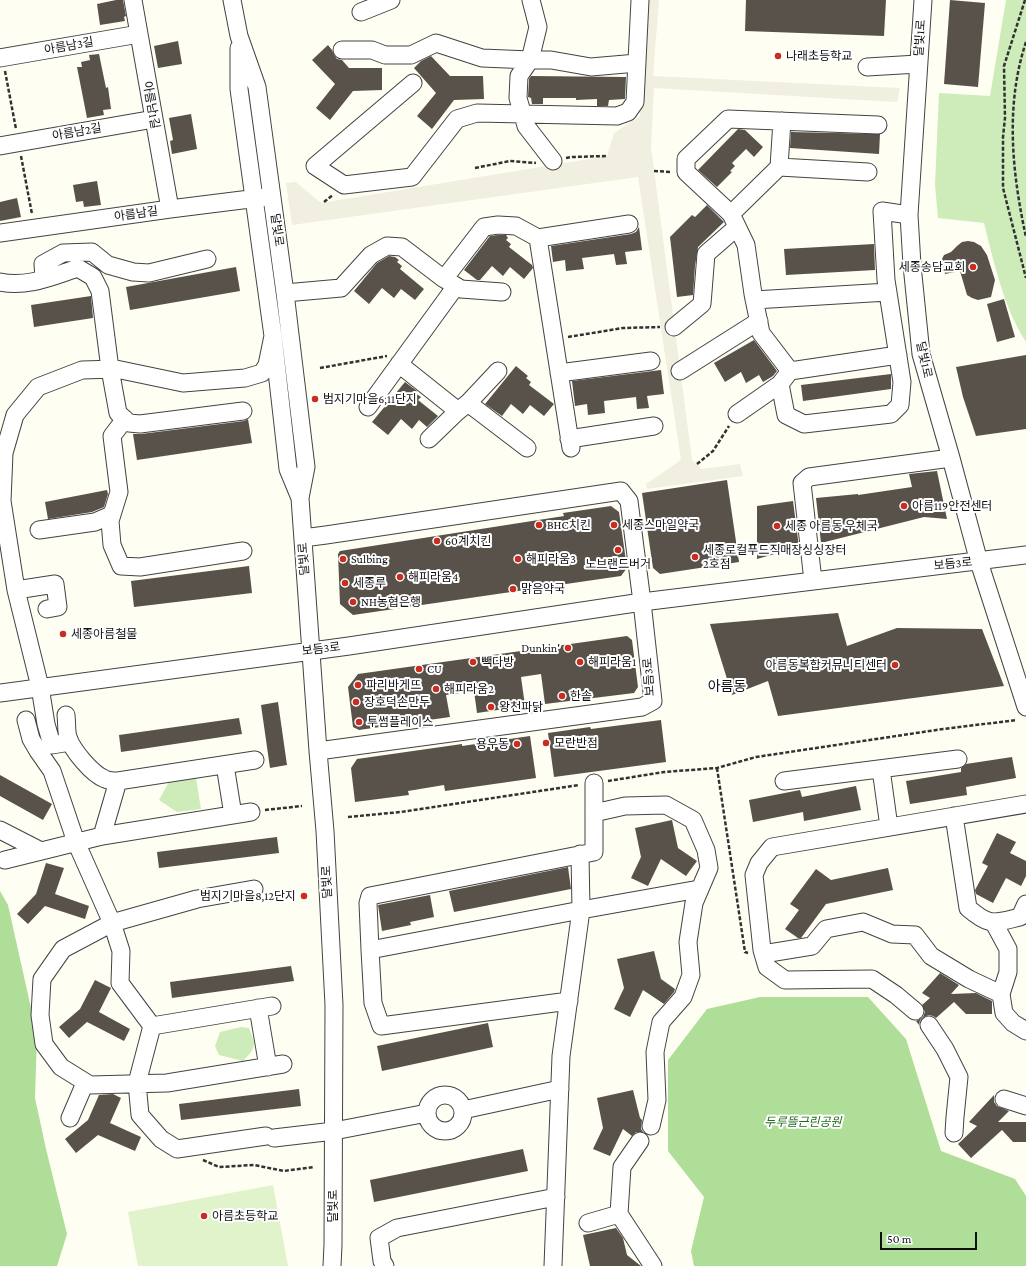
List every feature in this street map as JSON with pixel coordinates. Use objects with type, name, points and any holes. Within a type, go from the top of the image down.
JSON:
[{"type":"street","name":"아름남1길","points":[[133,0],[170,209]]},
{"type":"street","name":"달빛로","points":[[232,0],[240,36],[257,86],[285,293],[306,466],[300,498],[325,831],[334,1005],[332,1266]]},
{"type":"street","points":[[361,12],[391,0]]},
{"type":"street","points":[[531,0],[538,27],[530,60],[519,76],[518,98],[526,126],[552,161]]},
{"type":"street","points":[[413,83],[315,166],[344,185],[412,177],[457,119],[477,113],[617,116],[628,112],[635,102],[640,0]]},
{"type":"street","name":"달빛1로","points":[[923,0],[909,215],[912,264],[921,354],[1021,714]]},
{"type":"street","name":"아름남3길","points":[[0,58],[139,34]]},
{"type":"street","name":"달빛로","points":[[240,36],[239,89],[273,336],[288,469],[300,498]]},
{"type":"street","points":[[342,50],[372,50],[385,55],[411,55],[436,43],[482,58],[551,60],[591,67],[637,63]]},
{"type":"street","points":[[867,67],[918,64]]},
{"type":"street","name":"아름남2길","points":[[0,146],[154,119]]},
{"type":"street","points":[[878,125],[728,119],[686,159],[686,172],[734,220],[746,245],[754,300],[761,333],[785,378],[786,415],[804,424],[891,414],[900,405],[902,382],[886,280],[882,212],[909,215]]},
{"type":"street","points":[[668,327],[702,304],[706,254],[779,167],[782,121]]},
{"type":"street","points":[[779,167],[868,172]]},
{"type":"street","name":"아름남길","points":[[0,233],[272,196]]},
{"type":"street","points":[[368,407],[399,364],[484,227],[498,225],[516,226],[538,238],[629,224]]},
{"type":"street","points":[[538,238],[570,444],[654,426]]},
{"type":"street","points":[[285,293],[341,288],[372,255],[387,246],[402,248],[461,289],[502,292]]},
{"type":"street","points":[[44,278],[43,264],[63,253],[92,252],[108,265],[133,272],[150,273],[207,259]]},
{"type":"street","points":[[0,282],[10,284],[27,283],[78,268],[93,277],[100,291],[110,369],[118,413],[129,423],[140,424],[243,411]]},
{"type":"street","points":[[754,300],[888,292]]},
{"type":"street","points":[[680,372],[759,321]]},
{"type":"street","points":[[70,742],[52,745],[46,724],[40,687],[16,590],[2,501],[2,460],[15,415],[38,388],[82,370],[116,369],[183,383],[245,378],[262,373],[267,366],[273,336]]},
{"type":"street","points":[[738,414],[785,378],[898,355]]},
{"type":"street","points":[[559,374],[651,361]]},
{"type":"street","points":[[399,364],[527,448]]},
{"type":"street","points":[[429,439],[498,371]]},
{"type":"street","points":[[245,378],[264,383],[270,389],[282,415]]},
{"type":"street","points":[[125,419],[112,436],[119,492],[110,521],[112,545],[121,566],[140,567],[243,551]]},
{"type":"street","points":[[813,581],[802,483],[809,477],[951,458]]},
{"type":"street","points":[[303,538],[621,491],[629,501],[642,602]]},
{"type":"street","points":[[39,530],[95,522],[111,516]]},
{"type":"street","name":"보듬3로","points":[[0,693],[349,646],[642,602],[1026,555]]},
{"type":"street","points":[[16,590],[55,584],[58,607],[47,609]]},
{"type":"street","name":"보듬3로","points":[[318,751],[642,706],[653,701],[642,602]]},
{"type":"street","points":[[66,715],[68,736],[73,748],[99,776],[106,780],[118,781],[255,760]]},
{"type":"street","points":[[26,720],[31,739],[52,771],[76,842],[112,924],[121,951],[120,982],[152,1026]]},
{"type":"street","points":[[784,781],[958,759]]},
{"type":"street","points":[[225,765],[233,815]]},
{"type":"street","points":[[881,769],[889,827]]},
{"type":"street","points":[[102,836],[118,781]]},
{"type":"street","points":[[569,1001],[381,1026],[373,1003],[368,903],[370,896],[594,852],[594,783]]},
{"type":"street","points":[[915,1011],[896,995],[872,979],[784,980],[767,967],[763,954],[754,875],[759,863],[772,847],[1026,804]]},
{"type":"street","points":[[594,813],[625,806],[666,805],[693,820],[706,850],[709,868],[694,903],[688,942],[691,975],[683,998],[660,1022],[655,1052],[657,1100],[651,1126]]},
{"type":"street","points":[[5,860],[102,836],[251,812]]},
{"type":"street","points":[[954,816],[968,908],[980,919],[994,922],[1024,914]]},
{"type":"street","points":[[0,830],[40,851]]},
{"type":"street","points":[[553,1266],[561,1056],[581,910],[580,854]]},
{"type":"street","points":[[152,1026],[265,1007],[275,1065],[167,1083],[90,1085],[61,1067],[44,1044],[40,1015],[42,979],[63,949],[112,924],[197,899],[254,889]]},
{"type":"street","points":[[370,950],[699,889]]},
{"type":"street","points":[[763,954],[812,946],[826,930],[863,922],[892,934],[915,935],[931,956],[969,979],[1001,994]]},
{"type":"street","points":[[994,922],[1008,949],[1008,972],[1001,994],[1004,1013],[1013,1023],[1026,1031]]},
{"type":"street","points":[[929,1025],[945,1049],[959,1077],[954,1117],[954,1133]]},
{"type":"street","points":[[152,1026],[137,1083],[140,1115],[161,1138],[177,1149],[270,1137],[334,1131],[427,1113]]},
{"type":"street","points":[[70,1118],[85,1083]]},
{"type":"street","points":[[463,1110],[560,1089]]},
{"type":"street","points":[[441,1095],[447,1095],[457,1100],[463,1110],[463,1116],[457,1126],[446,1131],[435,1128],[428,1119],[427,1113],[431,1102],[441,1095]]},
{"type":"street","points":[[1004,1099],[1026,1106]]},
{"type":"street","points":[[640,1142],[622,1167],[619,1214],[653,1266]]},
{"type":"street","points":[[384,1266],[379,1238],[397,1228],[556,1197]]},
{"type":"street","points":[[588,1223],[619,1214]]},
{"type":"path","points":[[1025,0],[1004,66],[1005,118],[1003,137],[1003,188],[1026,278]]},
{"type":"path","points":[[1026,42],[1019,64],[1014,98],[1012,132],[1019,206],[1026,237]]},
{"type":"path","points":[[554,339],[623,328],[668,327]]},
{"type":"path","points":[[320,368],[388,356],[399,364]]},
{"type":"path","points":[[697,464],[713,450],[738,414]]},
{"type":"path","points":[[348,817],[401,812],[664,772],[717,768],[756,757],[943,729],[1021,714]]},
{"type":"path","points":[[717,768],[745,952]]},
{"type":"path","points":[[273,808],[302,806]]},
{"type":"path","points":[[186,1148],[194,1155],[219,1167],[254,1165],[284,1171],[314,1167]]},
{"type":"green space","points":[[1006,0],[1026,0],[1026,342],[1018,329],[1000,285],[984,223],[938,218],[935,185],[939,93],[990,96]]},
{"type":"green space","points":[[196,778],[201,809],[177,812],[159,800],[169,782]]},
{"type":"green space","points":[[0,891],[8,905],[37,1035],[35,1098],[67,1234],[57,1266],[0,1266]]},
{"type":"green space","name":"두루뜰근린공원","points":[[760,997],[868,997],[906,1039],[941,1151],[1015,1179],[1026,1196],[1026,1266],[694,1266],[691,1251],[704,1197],[668,1151],[668,1060],[707,1009]]},
{"type":"green space","points":[[241,1027],[249,1028],[254,1043],[251,1052],[243,1061],[219,1055],[215,1046],[220,1032]]},
{"type":"green space","name":"아름초등학교","points":[[273,1185],[288,1266],[138,1266],[128,1212]]},
{"type":"shaded area","points":[[647,0],[659,0],[653,76],[900,88],[897,102],[654,88],[651,147],[692,460],[702,469],[740,464],[743,476],[647,489],[646,484],[681,460],[638,177],[292,225],[286,183],[296,182],[321,203],[607,156],[614,133],[640,116]]},
{"type":"building","points":[[123,0],[126,16],[124,17],[125,21],[100,25],[97,4]]},
{"type":"building","points":[[746,0],[886,0],[884,36],[745,31]]},
{"type":"building","points":[[950,0],[985,3],[978,87],[944,84]]},
{"type":"building","points":[[178,41],[182,64],[158,68],[154,46]]},
{"type":"building","points":[[328,45],[337,59],[342,60],[349,68],[382,68],[382,90],[353,91],[330,120],[316,108],[335,84],[312,60]]},
{"type":"building","points":[[99,54],[106,88],[108,87],[111,109],[103,110],[104,115],[87,118],[77,67],[82,67],[81,62],[90,60],[89,55]]},
{"type":"building","points":[[431,56],[450,76],[483,76],[484,99],[454,100],[432,129],[417,116],[436,93],[414,68],[421,61]]},
{"type":"building","points":[[531,76],[626,77],[625,99],[609,100],[608,106],[597,106],[597,99],[576,100],[576,98],[543,98],[543,104],[532,104],[531,98],[528,97],[529,79]]},
{"type":"building","points":[[191,114],[197,149],[172,154],[170,141],[173,140],[169,118]]},
{"type":"building","points":[[738,129],[745,130],[763,147],[754,157],[746,149],[732,163],[735,166],[730,171],[732,172],[717,187],[698,170]]},
{"type":"building","points":[[791,132],[880,134],[879,154],[790,148]]},
{"type":"building","points":[[97,181],[101,205],[84,207],[83,201],[76,202],[73,185]]},
{"type":"building","points":[[17,198],[21,217],[0,221],[0,202]]},
{"type":"building","points":[[707,205],[724,222],[698,247],[693,295],[677,297],[670,237],[692,215],[695,217]]},
{"type":"building","points":[[639,227],[642,250],[625,252],[627,264],[616,265],[614,254],[582,258],[584,269],[566,271],[565,260],[553,262],[551,246],[631,234],[636,232]]},
{"type":"building","points":[[506,235],[508,238],[506,240],[511,244],[509,247],[532,265],[533,268],[524,279],[510,267],[503,276],[492,266],[480,280],[477,280],[464,270],[490,236]]},
{"type":"building","points":[[962,242],[974,242],[981,246],[987,255],[995,280],[991,297],[978,300],[967,295],[960,271],[945,274],[942,259],[944,255],[951,252]]},
{"type":"building","points":[[874,244],[875,270],[786,275],[784,249]]},
{"type":"building","points":[[389,256],[395,257],[399,260],[397,262],[402,266],[400,269],[424,289],[415,300],[401,289],[394,298],[382,288],[369,304],[354,291],[377,263]]},
{"type":"building","points":[[236,267],[240,291],[130,310],[126,287]]},
{"type":"building","points":[[91,296],[93,318],[34,327],[31,305]]},
{"type":"building","points":[[1004,299],[1015,337],[997,342],[987,304]]},
{"type":"building","points":[[754,340],[777,371],[773,376],[763,382],[759,375],[746,383],[741,372],[725,382],[714,363]]},
{"type":"building","points":[[1026,355],[1026,429],[976,436],[963,397],[956,367]]},
{"type":"building","points":[[516,366],[528,376],[526,378],[531,382],[529,385],[554,404],[544,416],[530,405],[523,414],[511,404],[502,416],[485,404]]},
{"type":"building","points":[[661,370],[664,394],[647,396],[649,408],[637,409],[636,397],[604,401],[605,413],[588,415],[587,404],[575,406],[572,381]]},
{"type":"building","points":[[891,374],[891,389],[803,401],[801,385]]},
{"type":"building","points":[[405,382],[417,391],[415,393],[421,397],[418,400],[438,416],[427,427],[419,420],[412,429],[401,419],[388,435],[372,422]]},
{"type":"building","points":[[248,419],[252,443],[137,460],[133,434],[244,421]]},
{"type":"building","name":"아름119안전센터","points":[[937,471],[947,519],[924,517],[821,543],[816,498],[858,495],[912,487],[909,474]]},
{"type":"building","points":[[727,480],[739,562],[660,574],[653,568],[642,493]]},
{"type":"building","points":[[107,490],[108,494],[104,507],[92,512],[48,519],[45,502]]},
{"type":"building","name":"세종 아름동 우체국","points":[[793,501],[799,547],[757,559],[757,506]]},
{"type":"building","points":[[611,506],[619,512],[627,568],[621,576],[353,615],[340,604],[338,554],[340,551],[564,516],[563,513]]},
{"type":"building","points":[[249,566],[252,593],[134,607],[131,581]]},
{"type":"building","name":"아름동복합커뮤니티센터","points":[[838,613],[847,646],[897,628],[982,629],[1004,686],[778,716],[768,681],[732,695],[710,624]]},
{"type":"building","name":"해피라움2","points":[[627,636],[632,640],[638,687],[634,693],[545,704],[541,674],[521,677],[525,706],[477,713],[474,691],[446,695],[450,717],[359,730],[353,727],[348,687],[358,674]]},
{"type":"building","points":[[278,702],[287,765],[270,768],[261,705]]},
{"type":"building","points":[[239,718],[242,734],[121,752],[119,735]]},
{"type":"building","points":[[661,720],[666,762],[554,777],[548,733]]},
{"type":"building","points":[[530,736],[536,778],[445,791],[444,785],[408,791],[409,795],[355,802],[351,768],[357,759]]},
{"type":"building","points":[[1012,757],[1016,778],[966,787],[967,795],[910,804],[906,781],[961,772],[961,768],[966,764]]},
{"type":"building","points":[[0,775],[52,804],[43,820],[0,796]]},
{"type":"building","points":[[856,786],[861,810],[804,821],[803,812],[753,822],[749,800],[800,790],[802,797]]},
{"type":"building","points":[[672,820],[678,848],[697,861],[686,876],[661,859],[648,886],[631,878],[641,857],[635,828]]},
{"type":"building","points":[[997,833],[1016,842],[1010,853],[1026,861],[1026,876],[1021,886],[1006,878],[993,903],[976,894],[975,890],[988,866],[982,863]]},
{"type":"building","points":[[277,837],[279,853],[159,868],[157,852]]},
{"type":"building","points":[[46,863],[64,868],[55,894],[89,906],[85,919],[45,906],[28,924],[17,914],[36,894]]},
{"type":"building","points":[[568,867],[571,889],[454,912],[449,891]]},
{"type":"building","points":[[888,868],[893,890],[826,904],[801,938],[798,938],[785,929],[799,910],[790,904],[816,869],[831,880]]},
{"type":"building","points":[[430,895],[434,917],[410,922],[411,925],[382,931],[378,905]]},
{"type":"building","points":[[654,951],[661,979],[675,989],[674,992],[664,1004],[643,990],[630,1017],[614,1009],[624,988],[617,959]]},
{"type":"building","points":[[291,966],[294,981],[172,998],[170,982]]},
{"type":"building","points":[[940,973],[959,985],[951,994],[976,993],[992,1001],[992,1014],[966,1014],[954,1002],[936,1018],[929,1015],[924,1017],[920,1020],[919,1025],[916,1021],[923,1017],[925,1012],[922,1005],[930,998],[922,993]]},
{"type":"building","points":[[95,980],[111,988],[99,1012],[130,1029],[124,1041],[87,1022],[69,1038],[59,1027],[80,1009]]},
{"type":"building","points":[[488,1023],[493,1047],[382,1071],[377,1046]]},
{"type":"building","points":[[299,1089],[301,1106],[181,1120],[179,1104]]},
{"type":"building","points":[[633,1090],[640,1118],[642,1120],[641,1129],[643,1132],[636,1132],[632,1136],[623,1129],[610,1156],[593,1149],[603,1128],[597,1098]]},
{"type":"building","points":[[113,1094],[121,1098],[110,1123],[141,1137],[135,1151],[98,1135],[76,1153],[65,1139],[88,1120],[99,1095]]},
{"type":"building","points":[[994,1095],[994,1102],[997,1106],[1009,1111],[998,1122],[1026,1122],[1026,1142],[1013,1142],[1002,1130],[971,1158],[958,1144],[977,1126],[969,1122]]},
{"type":"building","points":[[523,1149],[528,1171],[374,1202],[370,1180]]},
{"type":"building","points":[[616,1228],[623,1238],[627,1255],[641,1266],[590,1266],[583,1235]]},
{"type":"place","name":"나래초등학교","points":[[778,56]]},
{"type":"place","name":"세종송담교회","points":[[973,267]]},
{"type":"place","name":"범지기마을6,11단지","points":[[315,399]]},
{"type":"place","name":"아름119안전센터","points":[[904,506]]},
{"type":"place","name":"BHC치킨","points":[[539,525]]},
{"type":"place","name":"세종스마일약국","points":[[614,525]]},
{"type":"place","name":"세종 아름동 우체국","points":[[777,526]]},
{"type":"place","name":"60계치킨","points":[[437,541]]},
{"type":"place","name":"노브랜드버거","points":[[618,550]]},
{"type":"place","name":"세종로컬푸드직매장싱싱장터 2호점","points":[[695,557]]},
{"type":"place","name":"Sulbing","points":[[343,559]]},
{"type":"place","name":"해피라움3","points":[[518,559]]},
{"type":"place","name":"해피라움4","points":[[400,577]]},
{"type":"place","name":"세종루","points":[[345,583]]},
{"type":"place","name":"맑음약국","points":[[513,589]]},
{"type":"place","name":"NH농협은행","points":[[353,602]]},
{"type":"place","name":"세종아름철물","points":[[63,634]]},
{"type":"place","name":"Dunkin'","points":[[568,648]]},
{"type":"place","name":"빽다방","points":[[473,662]]},
{"type":"place","name":"해피라움1","points":[[580,662]]},
{"type":"place","name":"아름동복합커뮤니티센터","points":[[895,665]]},
{"type":"place","name":"CU","points":[[419,669]]},
{"type":"place","name":"파리바게뜨","points":[[358,685]]},
{"type":"place","name":"해피라움2","points":[[436,689]]},
{"type":"place","name":"한솥","points":[[562,696]]},
{"type":"place","name":"장호덕손만두","points":[[356,702]]},
{"type":"place","name":"왕천파닭","points":[[491,707]]},
{"type":"place","name":"투썸플레이스","points":[[359,722]]},
{"type":"place","name":"모란반점","points":[[546,743]]},
{"type":"place","name":"용우동","points":[[517,744]]},
{"type":"place","name":"범지기마을8,12단지","points":[[304,896]]},
{"type":"place","name":"아름초등학교","points":[[204,1216]]},
{"type":"district","name":"아름동","points":[[727,687]]}]
